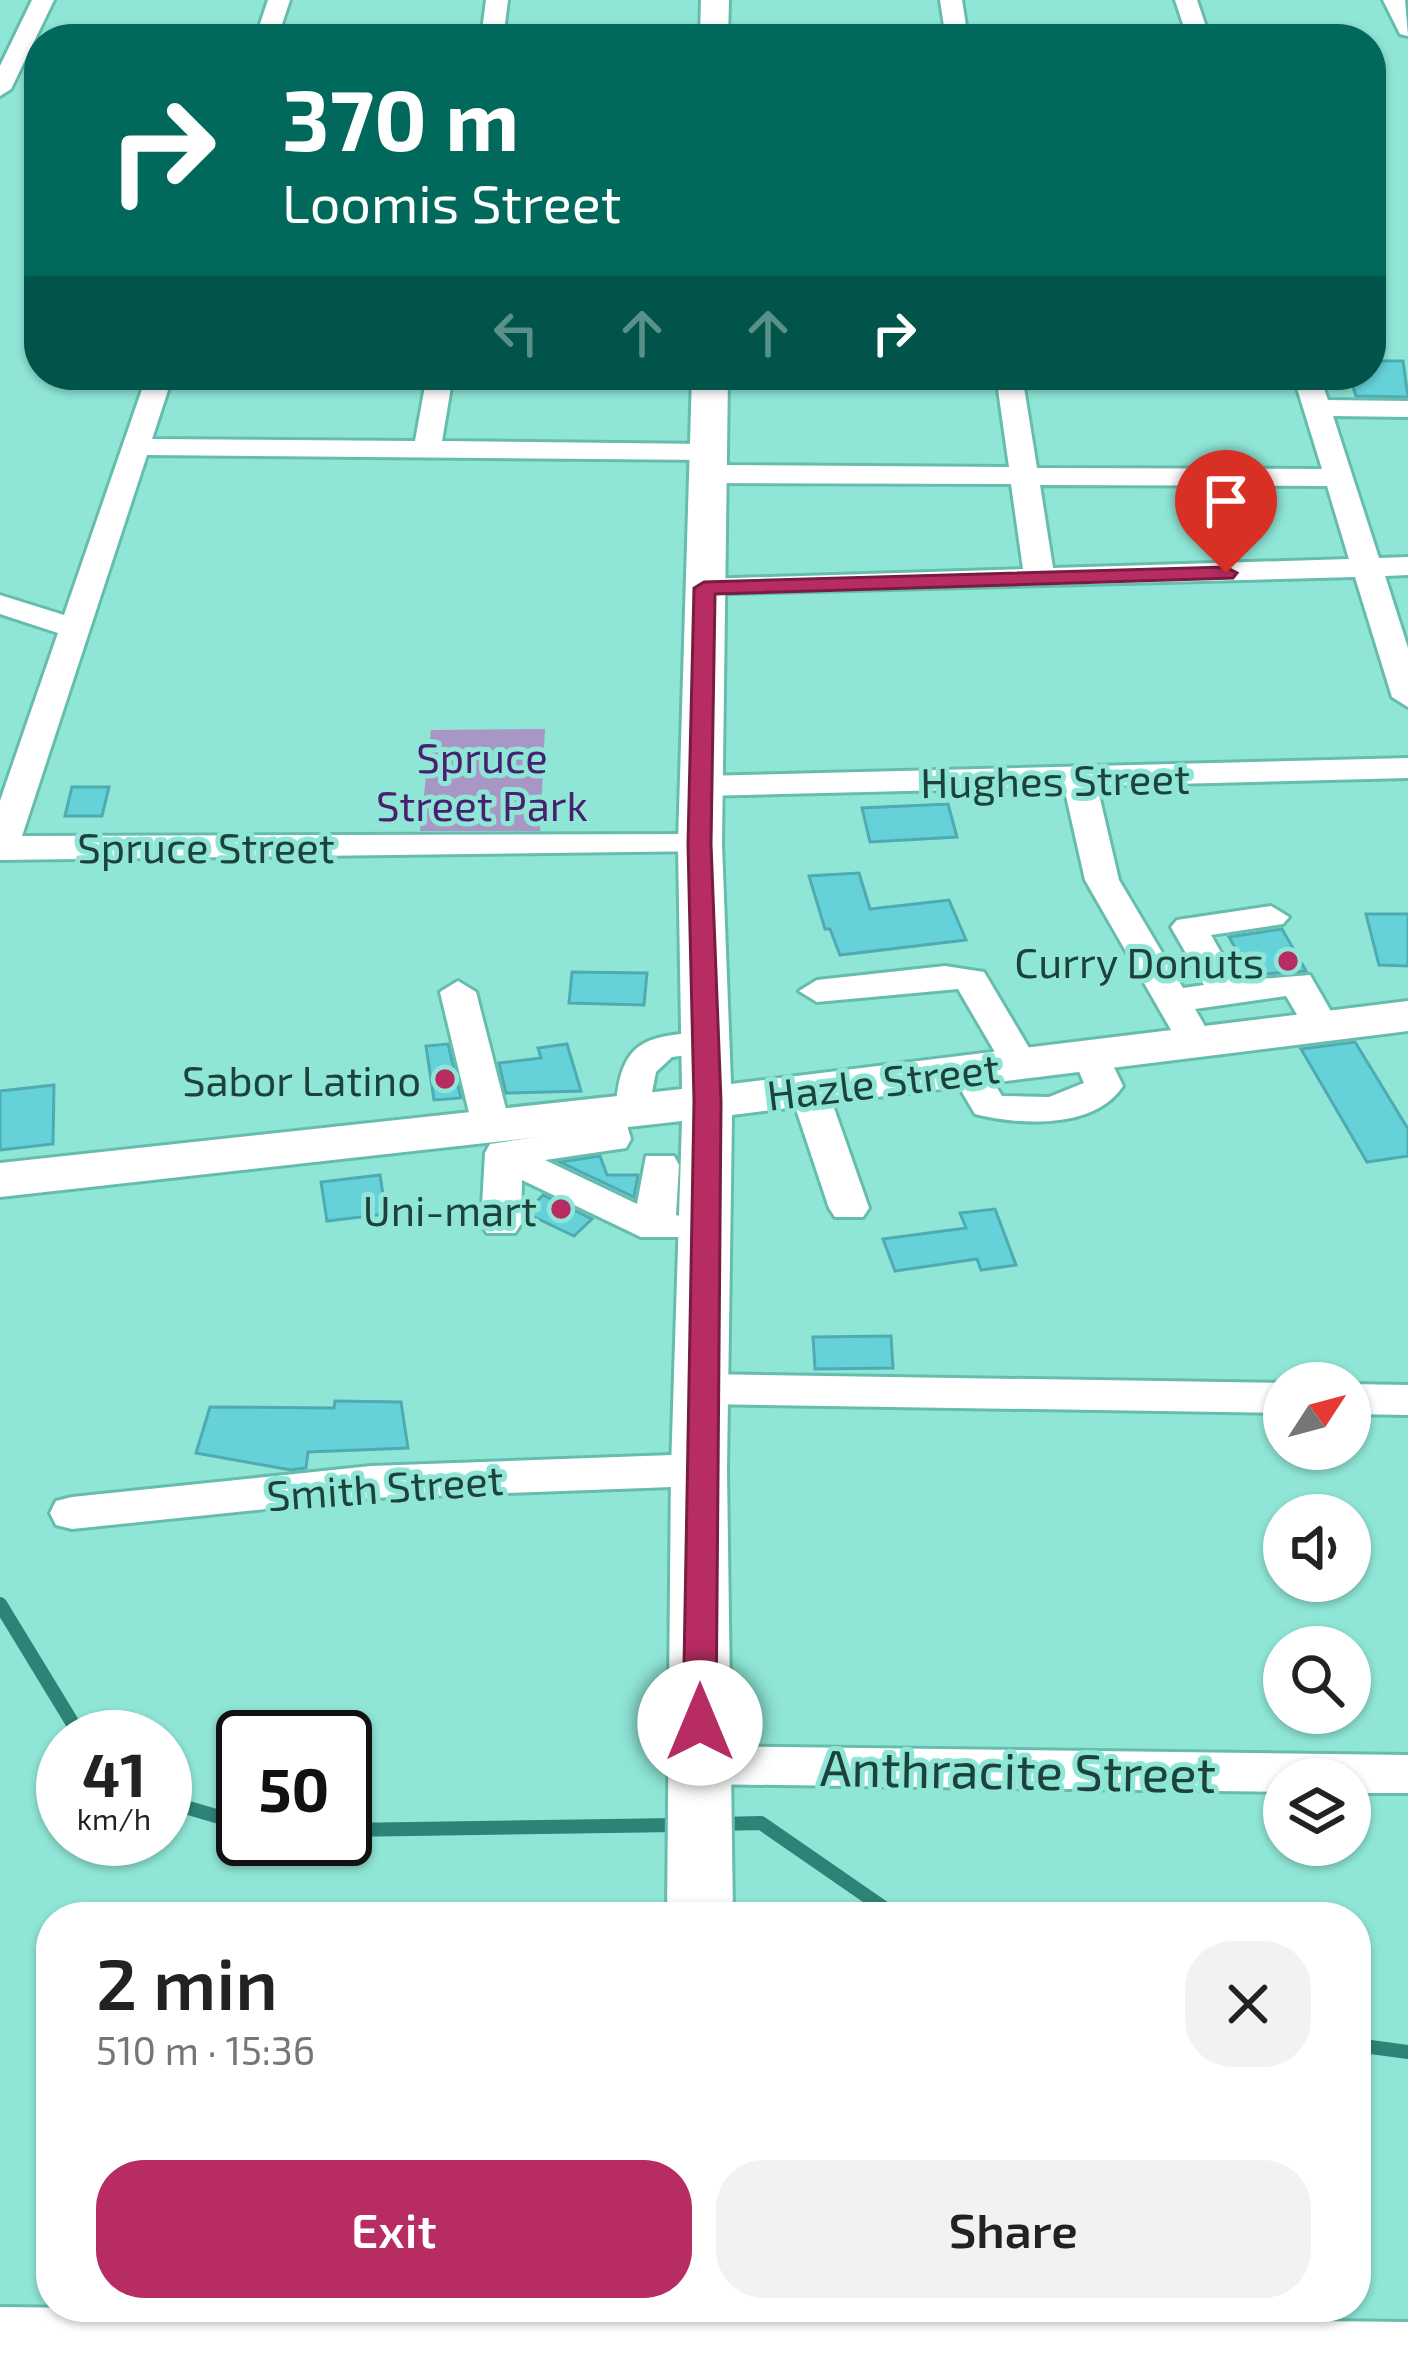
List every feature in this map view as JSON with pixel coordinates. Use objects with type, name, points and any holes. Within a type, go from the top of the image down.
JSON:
[{"type":"main road","points":[[700,1902],[699,1470],[705,1228],[683,1167],[707,1101],[700,844],[710,390]]},
{"type":"main road","name":"Hazle Street","points":[[0,1180],[498,1135],[617,1131],[707,1101],[1091,1055],[1184,1021],[1322,1027],[1408,1016]]},
{"type":"street","points":[[1394,0],[1408,29]]},
{"type":"street","points":[[6,92],[24,47]]},
{"type":"street","points":[[3,832],[155,390]]},
{"type":"street","points":[[427,450],[437,390]]},
{"type":"street","points":[[1012,390],[1040,578]]},
{"type":"street","points":[[1311,390],[1408,697]]},
{"type":"street","points":[[1316,408],[1408,409]]},
{"type":"street","points":[[138,447],[427,450],[1026,476],[1340,478]]},
{"type":"street","points":[[704,588],[1408,566]]},
{"type":"street","points":[[0,604],[72,628]]},
{"type":"street","name":"Hughes Street","points":[[702,786],[1408,768]]},
{"type":"street","points":[[1079,779],[1102,880],[1184,1021],[1226,993],[1297,983],[1322,1027]]},
{"type":"street","name":"Spruce Street","points":[[3,832],[700,844]]},
{"type":"street","points":[[1226,993],[1189,928],[1270,917]]},
{"type":"street","points":[[818,991],[945,977],[971,980],[1019,1063]]},
{"type":"street","points":[[458,992],[498,1135],[501,1223]]},
{"type":"street","points":[[577,1192],[617,1131],[638,1068],[662,1046],[706,1043]]},
{"type":"street","points":[[968,1070],[988,1105],[1020,1110],[1095,1096],[1104,1087],[1091,1055]]},
{"type":"street","points":[[809,1091],[849,1208]]},
{"type":"street","points":[[617,1131],[683,1167],[655,1228]]},
{"type":"street","points":[[498,1135],[577,1192],[655,1228],[705,1228]]},
{"type":"street","points":[[701,1389],[1263,1398]]},
{"type":"street","points":[[1371,1399],[1408,1400]]},
{"type":"street","name":"Smith Street","points":[[72,1514],[371,1482],[699,1470]]},
{"type":"street","name":"Anthracite Street","points":[[700,1806],[1408,1774]]},
{"type":"street","points":[[0,2334],[701,2336],[1092,2353],[1408,2349]]},
{"type":"green space","name":"Spruce Street Park","points":[[545,729],[540,831],[420,831],[431,730]]},
{"type":"building","points":[[1386,361],[1403,361],[1408,397],[1356,396],[1354,390],[1386,390]]},
{"type":"building","points":[[72,787],[109,787],[102,816],[65,816]]},
{"type":"building","points":[[948,804],[957,837],[870,842],[862,808]]},
{"type":"building","points":[[859,873],[870,909],[949,900],[966,940],[840,955],[830,929],[825,929],[809,876]]},
{"type":"building","points":[[1366,914],[1408,914],[1408,966],[1379,965]]},
{"type":"building","points":[[1282,929],[1306,971],[1251,975],[1229,937]]},
{"type":"building","points":[[572,972],[647,973],[644,1005],[569,1003]]},
{"type":"building","points":[[1355,1042],[1408,1129],[1408,1156],[1367,1162],[1301,1049]]},
{"type":"building","points":[[448,1044],[461,1098],[434,1100],[426,1046]]},
{"type":"building","points":[[567,1044],[581,1091],[506,1093],[499,1063],[541,1058],[538,1048]]},
{"type":"building","points":[[54,1085],[53,1144],[0,1150],[0,1091]]},
{"type":"building","points":[[600,1156],[607,1175],[638,1175],[634,1197],[560,1162]]},
{"type":"building","points":[[380,1175],[386,1214],[327,1221],[321,1182]]},
{"type":"building","points":[[543,1195],[592,1219],[574,1236],[526,1213]]},
{"type":"building","points":[[995,1209],[1016,1265],[981,1270],[977,1259],[895,1271],[883,1239],[966,1228],[960,1213]]},
{"type":"building","points":[[891,1336],[893,1368],[815,1369],[813,1337]]},
{"type":"building","points":[[335,1401],[401,1402],[408,1448],[308,1452],[306,1468],[291,1470],[196,1453],[210,1407],[334,1408]]},
{"type":"waterway","points":[[0,1604],[65,1710]]},
{"type":"waterway","points":[[192,1809],[216,1816]]},
{"type":"waterway","points":[[719,1824],[761,1823],[875,1902]]},
{"type":"waterway","points":[[372,1830],[677,1825]]},
{"type":"waterway","points":[[1371,2047],[1408,2052]]},
{"type":"place","name":"Curry Donuts","points":[[1288,961]]},
{"type":"place","name":"Sabor Latino","points":[[445,1079]]},
{"type":"place","name":"Uni-mart","points":[[561,1209]]},
{"type":"route","points":[[700,1723],[699,1470],[707,1101],[700,844],[704,588],[1226,573]]}]
